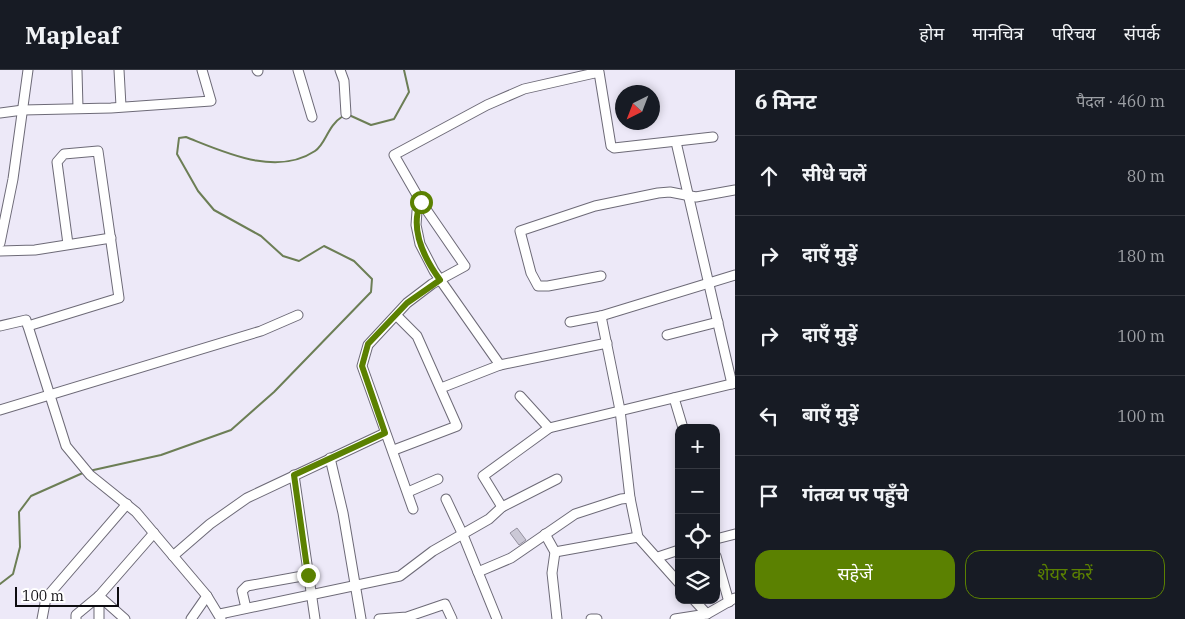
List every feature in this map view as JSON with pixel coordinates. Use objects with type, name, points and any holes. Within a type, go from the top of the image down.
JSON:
[{"type":"street","points":[[0,243],[4,208],[23,110],[28,70]]},
{"type":"street","points":[[119,70],[121,106]]},
{"type":"street","points":[[0,113],[23,110],[211,101],[202,70]]},
{"type":"street","points":[[298,70],[312,117]]},
{"type":"street","points":[[340,70],[344,81],[346,114]]},
{"type":"street","points":[[77,71],[78,108]]},
{"type":"street","points":[[413,509],[394,450],[385,433],[362,366],[368,344],[397,316],[407,303],[440,280],[465,266],[421,202],[394,156],[487,105],[524,90],[599,72],[610,146],[614,148],[713,137]]},
{"type":"street","points":[[502,507],[483,476],[549,428],[734,383],[708,283],[676,142]]},
{"type":"street","points":[[28,326],[119,298],[98,151],[64,154],[57,162],[68,244]]},
{"type":"street","points":[[601,276],[548,286],[538,286],[531,273],[520,231],[595,206],[658,194],[687,194],[696,198],[735,190]]},
{"type":"street","points":[[421,202],[417,211],[416,225],[420,244],[440,280],[500,365]]},
{"type":"street","points":[[0,251],[35,250],[111,238]]},
{"type":"street","points":[[570,322],[601,316],[735,275]]},
{"type":"street","points":[[0,410],[261,331],[298,315]]},
{"type":"street","points":[[394,450],[457,426],[417,336],[397,316]]},
{"type":"street","points":[[601,316],[620,410],[630,498],[638,537],[675,578]]},
{"type":"street","points":[[0,326],[26,320],[66,446],[80,460],[90,475],[127,504],[154,533],[208,596],[220,616],[246,608],[400,576],[433,551],[489,519],[502,507],[557,479]]},
{"type":"street","points":[[667,335],[718,322]]},
{"type":"street","points":[[441,388],[500,365],[607,343]]},
{"type":"street","points":[[520,396],[539,414],[549,428]]},
{"type":"street","points":[[674,398],[682,424]]},
{"type":"street","points":[[173,556],[210,524],[247,498],[385,433]]},
{"type":"street","points":[[330,458],[343,513],[360,619]]},
{"type":"street","points":[[294,475],[315,619]]},
{"type":"street","points":[[408,492],[438,479]]},
{"type":"street","points":[[478,572],[511,558],[575,514],[620,499],[630,498]]},
{"type":"street","points":[[446,499],[463,535],[497,619]]},
{"type":"street","points":[[42,619],[46,598],[127,504]]},
{"type":"street","points":[[76,619],[76,615],[99,596],[154,533]]},
{"type":"street","points":[[545,534],[555,552],[552,573],[557,619]]},
{"type":"street","points":[[720,538],[735,534]]},
{"type":"street","points":[[555,552],[638,537]]},
{"type":"street","points":[[658,558],[675,552]]},
{"type":"street","points":[[675,619],[707,614],[732,600],[717,559]]},
{"type":"street","points":[[246,608],[242,592],[247,586],[308,575]]},
{"type":"street","points":[[99,596],[99,619]]},
{"type":"street","points":[[99,596],[125,619]]},
{"type":"street","points":[[190,619],[208,596]]},
{"type":"street","points":[[378,619],[407,618],[445,604],[452,619]]},
{"type":"street","points":[[698,604],[707,614]]},
{"type":"street","points":[[590,619],[597,619]]},
{"type":"building","points":[[517,528],[526,540],[519,545],[510,533]]},
{"type":"waterway","points":[[349,115],[371,125],[394,119],[409,92],[404,70]]},
{"type":"waterway","points":[[89,471],[161,455],[231,430],[274,392],[371,292],[372,279],[354,261],[324,246],[299,261],[283,256],[261,236],[214,210],[198,191],[177,154],[179,138],[186,137],[233,155],[267,162],[284,162],[300,158],[319,148],[333,125],[343,116]]},
{"type":"waterway","points":[[0,584],[13,574],[20,547],[19,512],[31,496],[85,472]]},
{"type":"route","points":[[308,575],[294,475],[385,433],[362,366],[368,344],[397,316],[407,303],[440,280],[420,244],[416,225],[417,211],[421,202]]}]
